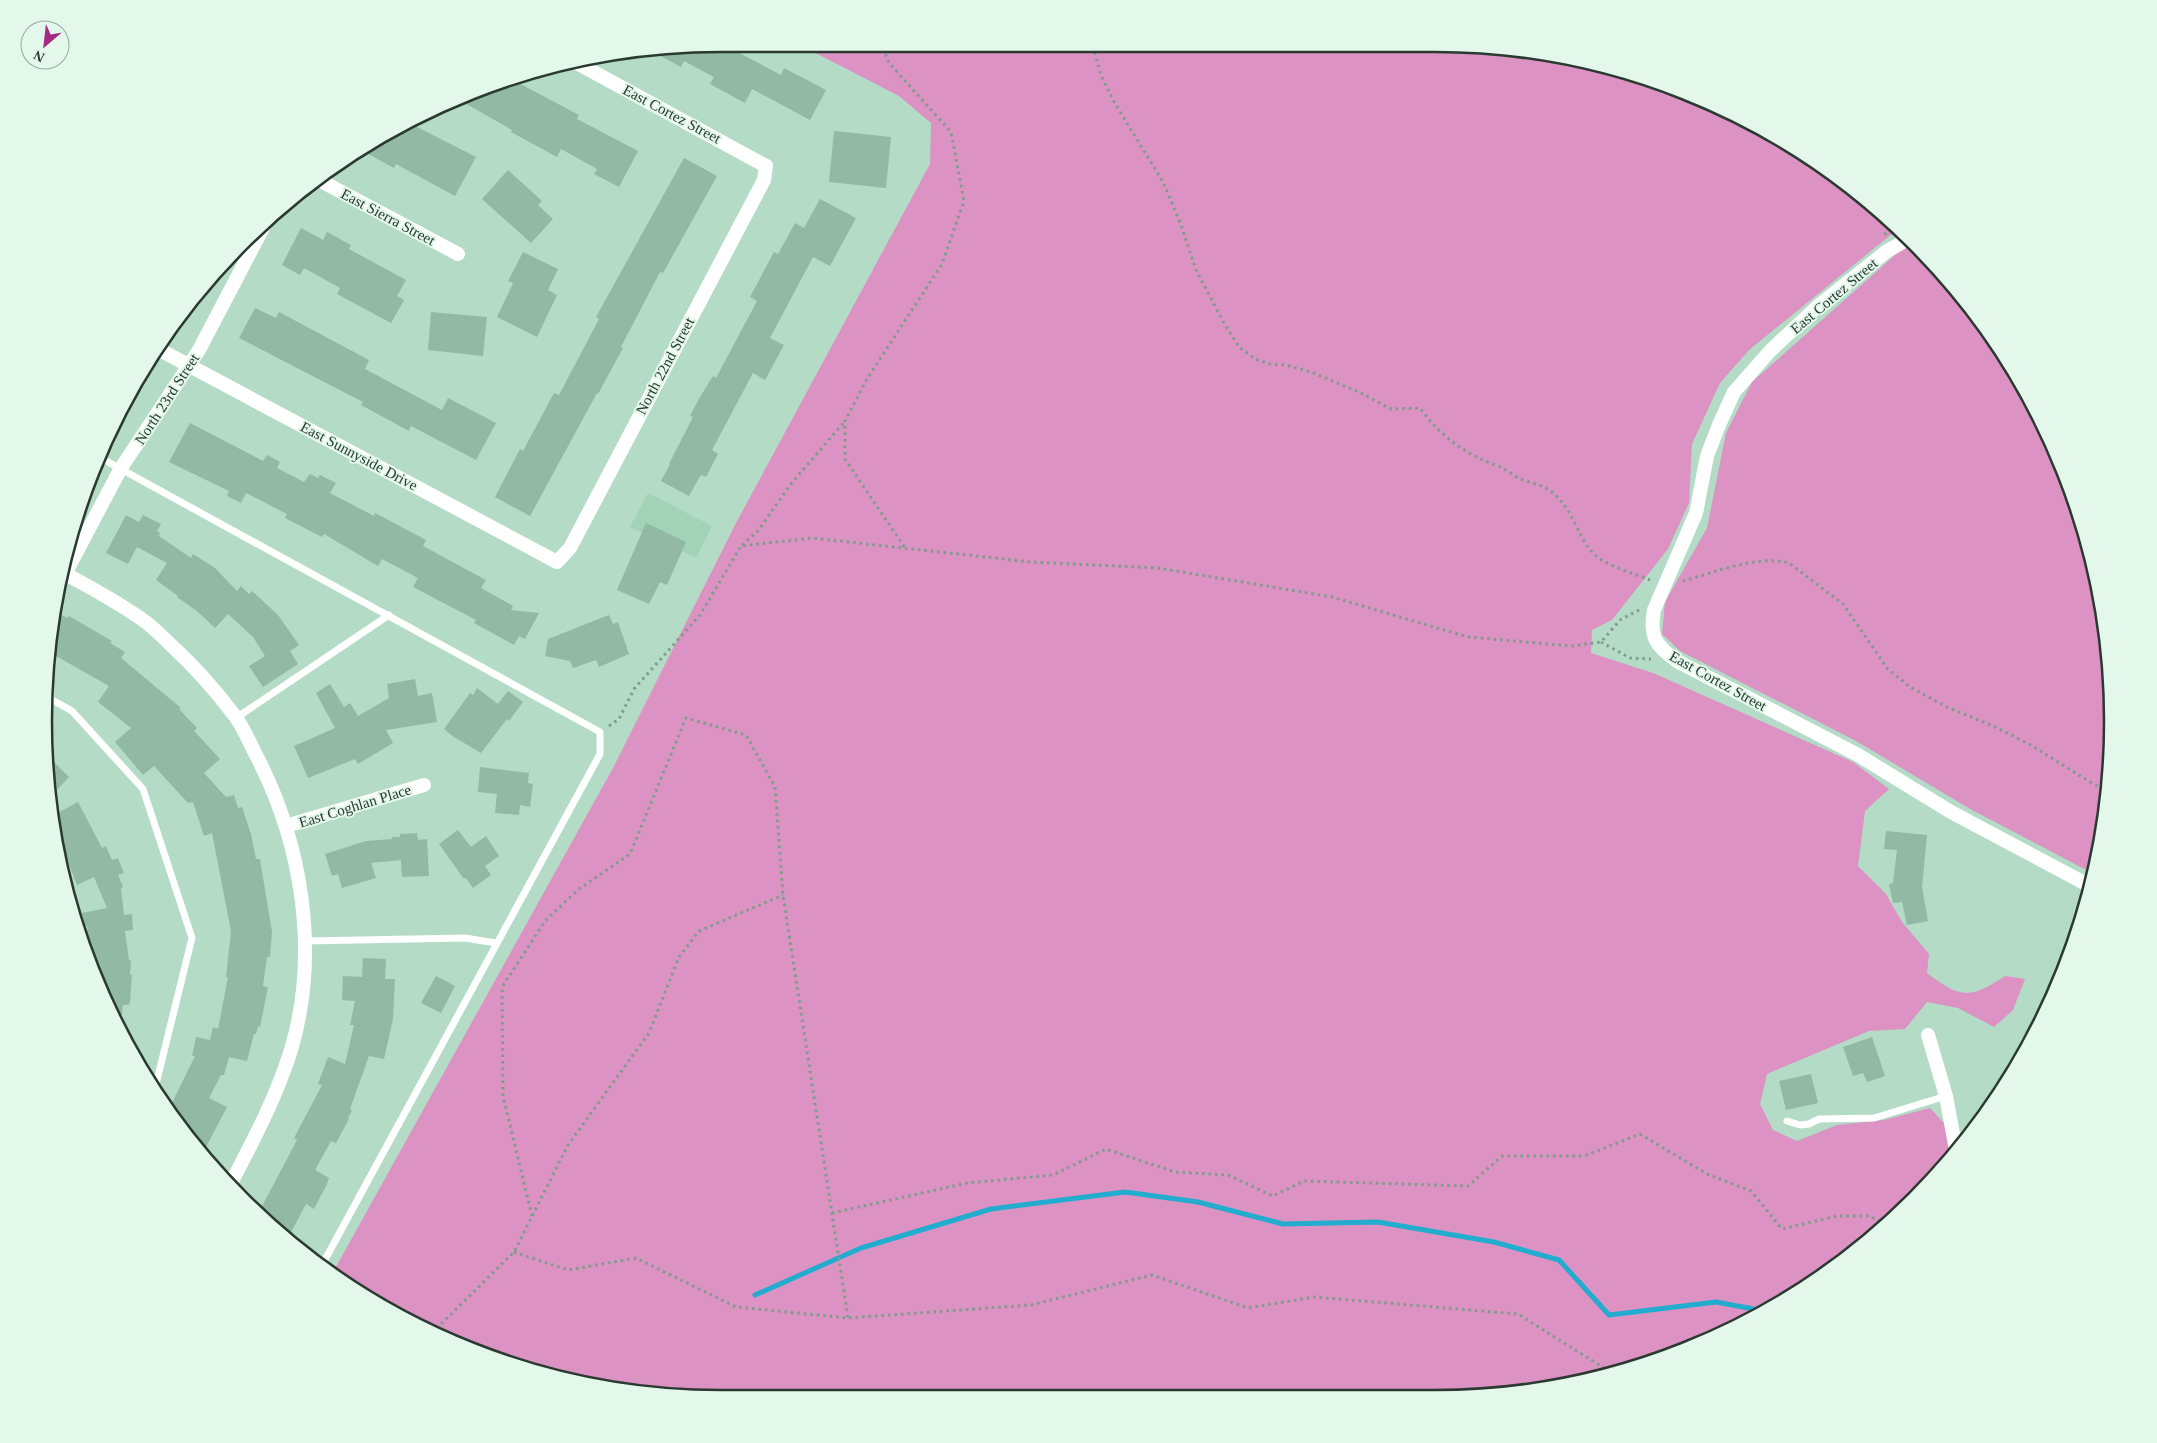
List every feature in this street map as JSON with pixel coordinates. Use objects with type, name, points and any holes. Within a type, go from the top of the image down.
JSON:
[{"type":"street","name":"East Cortez Street","points":[[584,67],[766,166]]},
{"type":"street","name":"North 22nd Street","points":[[557,562],[570,548],[764,180],[766,166]]},
{"type":"street","name":"East Sierra Street","points":[[325,183],[458,254]]},
{"type":"street","name":"North 23rd Street","points":[[73,556],[121,468],[189,366],[256,241]]},
{"type":"street","name":"East Cortez Street","points":[[1903,242],[1887,251],[1817,308],[1770,351],[1734,392],[1707,456],[1696,513],[1654,610],[1651,626],[1660,649],[1677,661],[1858,755],[1951,812],[2085,883]]},
{"type":"street","name":"East Sunnyside Drive","points":[[164,352],[557,562]]},
{"type":"street","points":[[69,575],[109,597],[148,624],[196,668],[236,718],[273,789],[286,826],[298,874],[304,909],[303,980],[298,1018],[291,1049],[276,1093],[233,1179]]},
{"type":"street","name":"East Coghlan Place","points":[[286,826],[424,785]]},
{"type":"street","points":[[1928,1035],[1957,1140]]},
{"type":"lane","points":[[106,460],[600,732],[600,754],[324,1260]]},
{"type":"lane","points":[[236,718],[389,615]]},
{"type":"lane","points":[[53,700],[72,711],[142,789],[192,938],[157,1080]]},
{"type":"lane","points":[[304,941],[465,938],[496,943]]},
{"type":"lane","points":[[1787,1121],[1800,1125],[1809,1124],[1819,1119],[1874,1118],[1946,1096]]},
{"type":"path","points":[[600,732],[619,719],[634,688],[700,615],[741,546],[758,531],[790,486],[845,421],[867,379],[942,264],[964,201],[951,132],[889,63],[885,52]]},
{"type":"path","points":[[1095,52],[1101,75],[1113,100],[1163,182],[1180,222],[1196,270],[1225,325],[1240,347],[1255,359],[1270,364],[1286,365],[1320,376],[1391,409],[1420,408],[1432,425],[1469,454],[1490,464],[1500,466],[1505,471],[1521,479],[1539,484],[1550,490],[1571,513],[1589,548],[1603,561],[1664,590]]},
{"type":"path","points":[[845,421],[845,459],[906,548]]},
{"type":"path","points":[[741,546],[812,538],[1031,562],[1158,568],[1332,597],[1468,637],[1572,646],[1601,642],[1630,658],[1677,661]]},
{"type":"path","points":[[1601,642],[1620,620],[1676,583],[1755,563],[1780,560],[1789,563],[1843,604],[1887,668],[1910,687],[1947,707],[1993,726],[2029,744],[2101,787]]},
{"type":"path","points":[[532,1216],[504,1096],[502,987],[545,921],[579,889],[630,854],[686,718],[746,735],[775,787],[783,895],[848,1318]]},
{"type":"path","points":[[438,1327],[514,1252],[568,1145],[649,1033],[679,957],[699,931],[783,895]]},
{"type":"path","points":[[832,1214],[967,1184],[1053,1175],[1106,1148],[1176,1172],[1228,1175],[1274,1196],[1304,1181],[1468,1186],[1502,1156],[1584,1156],[1640,1134],[1707,1174],[1751,1191],[1782,1229],[1837,1216],[1870,1216],[1880,1222]]},
{"type":"path","points":[[514,1252],[568,1270],[636,1258],[736,1306],[848,1318],[1031,1305],[1152,1275],[1248,1308],[1314,1298],[1518,1314],[1605,1369]]},
{"type":"shaded area","points":[[814,52],[1435,52],[1523,58],[1609,75],[1692,103],[1731,121],[1807,165],[1843,191],[1893,233],[1749,350],[1720,383],[1692,444],[1689,503],[1668,549],[1612,620],[1592,630],[1591,653],[1653,673],[1853,762],[1889,789],[1865,811],[1858,866],[1886,894],[1902,922],[1929,954],[1927,973],[1949,988],[1966,993],[1983,989],[2005,976],[2025,979],[2013,1010],[1994,1027],[1958,1008],[1927,1002],[1905,1029],[1869,1031],[1767,1074],[1760,1104],[1773,1130],[1797,1141],[1837,1125],[1884,1120],[1930,1108],[1944,1123],[1950,1149],[1909,1195],[1877,1224],[1807,1278],[1770,1301],[1692,1340],[1609,1368],[1566,1378],[1523,1385],[1479,1389],[722,1390],[634,1385],[548,1368],[465,1340],[387,1301],[336,1268],[613,768],[736,523],[930,164],[931,123],[899,96]]},
{"type":"shaded area","points":[[1906,245],[1966,314],[1992,350],[2015,387],[2054,465],[2082,548],[2092,591],[2099,634],[2104,722],[2099,809],[2088,871],[1972,810],[1856,741],[1680,651],[1662,634],[1665,602],[1707,528],[1726,433],[1752,382]]},
{"type":"shaded area","points":[[648,493],[712,526],[696,558],[630,527]]},
{"type":"building","points":[[738,52],[781,75],[784,68],[826,90],[810,120],[752,89],[745,103],[710,84],[714,77],[684,61],[681,67],[660,56]]},
{"type":"building","points":[[520,84],[579,115],[577,119],[638,151],[619,187],[594,174],[597,169],[561,149],[557,157],[511,132],[512,130],[465,103]]},
{"type":"building","points":[[416,126],[476,157],[455,196],[396,164],[394,168],[368,154]]},
{"type":"building","points":[[834,131],[891,137],[886,188],[829,182]]},
{"type":"building","points":[[684,158],[717,176],[663,273],[660,272],[621,347],[623,348],[530,516],[495,497],[520,449],[523,451],[554,393],[559,395],[599,319],[596,317]]},
{"type":"building","points":[[508,170],[542,201],[538,205],[553,219],[531,243],[482,199]]},
{"type":"building","points":[[820,199],[856,218],[830,266],[813,257],[770,338],[784,345],[765,380],[753,373],[712,450],[718,454],[706,477],[701,475],[689,496],[661,481],[693,417],[690,416],[700,397],[713,376],[716,378],[757,301],[750,297],[774,252],[778,254],[795,223],[804,228]]},
{"type":"building","points":[[301,228],[323,240],[327,232],[351,245],[349,249],[406,280],[397,296],[404,300],[391,323],[337,294],[340,288],[304,268],[300,275],[282,265]]},
{"type":"building","points":[[523,252],[558,269],[548,290],[557,295],[537,337],[497,317],[513,283],[508,281]]},
{"type":"building","points":[[255,308],[276,318],[279,312],[369,360],[365,369],[442,410],[448,398],[496,423],[476,460],[411,426],[409,431],[361,405],[363,402],[239,338]]},
{"type":"building","points":[[431,312],[487,317],[483,356],[428,350]]},
{"type":"building","points":[[190,423],[263,461],[267,455],[280,462],[277,468],[304,482],[310,474],[318,478],[320,475],[336,483],[330,493],[374,516],[375,513],[426,540],[423,546],[486,580],[481,588],[513,606],[511,610],[539,613],[525,639],[519,636],[514,645],[474,623],[476,620],[413,587],[418,578],[382,559],[378,566],[324,534],[322,537],[285,518],[287,514],[246,493],[241,503],[227,496],[229,491],[169,462]]},
{"type":"building","points":[[126,515],[139,522],[143,515],[161,524],[157,531],[160,533],[159,536],[191,558],[193,554],[215,568],[237,591],[241,586],[249,594],[252,591],[278,615],[299,645],[290,651],[298,664],[263,687],[249,666],[265,656],[253,637],[228,614],[215,628],[197,611],[156,580],[167,563],[137,547],[128,564],[106,553]]},
{"type":"building","points":[[646,523],[686,542],[667,585],[660,582],[649,604],[617,590]]},
{"type":"building","points":[[61,615],[67,618],[69,616],[112,641],[110,643],[125,652],[121,658],[181,708],[179,709],[197,728],[194,731],[220,759],[204,773],[226,797],[234,795],[238,808],[242,807],[251,834],[256,859],[260,859],[272,932],[270,957],[267,957],[263,986],[268,987],[260,1027],[258,1026],[256,1034],[254,1034],[247,1061],[229,1057],[224,1075],[221,1075],[209,1098],[227,1107],[206,1147],[172,1103],[195,1056],[192,1056],[196,1037],[210,1040],[213,1027],[218,1029],[228,977],[226,977],[231,931],[212,833],[204,836],[193,802],[188,803],[154,766],[143,775],[115,742],[131,728],[98,702],[109,686],[56,656]]},
{"type":"building","points":[[609,615],[613,624],[618,622],[629,654],[599,667],[596,660],[573,668],[570,661],[545,656],[548,639]]},
{"type":"building","points":[[415,679],[418,696],[432,693],[437,722],[386,730],[393,743],[358,764],[355,759],[308,778],[294,746],[335,728],[316,693],[330,684],[344,707],[350,703],[358,716],[389,698],[387,684]]},
{"type":"building","points":[[477,688],[498,704],[508,691],[523,702],[509,721],[507,719],[481,753],[444,729],[470,693],[473,695]]},
{"type":"building","points":[[54,762],[69,777],[56,790]]},
{"type":"building","points":[[480,767],[529,773],[528,783],[533,784],[530,807],[520,805],[519,815],[495,813],[497,794],[478,792]]},
{"type":"building","points":[[78,802],[102,848],[106,846],[112,860],[118,858],[124,873],[118,875],[123,887],[121,888],[124,915],[132,914],[133,930],[125,931],[129,960],[131,960],[130,975],[132,975],[130,1002],[129,1005],[123,1005],[122,1018],[103,978],[88,937],[87,926],[85,926],[82,913],[107,908],[94,877],[77,885],[66,855],[59,813]]},
{"type":"building","points":[[458,830],[471,847],[486,836],[499,856],[485,866],[491,875],[473,888],[466,878],[464,879],[439,844]]},
{"type":"building","points":[[1886,831],[1927,835],[1922,887],[1928,921],[1907,925],[1902,902],[1893,903],[1889,884],[1893,883],[1897,850],[1884,849]]},
{"type":"building","points":[[417,833],[418,840],[427,839],[429,876],[402,877],[401,860],[371,863],[376,878],[342,888],[338,874],[332,876],[325,854],[366,841],[392,839],[392,837],[400,837],[400,834]]},
{"type":"building","points":[[363,958],[386,959],[385,979],[395,979],[393,1019],[384,1059],[369,1056],[350,1109],[352,1110],[349,1119],[336,1143],[331,1141],[315,1170],[329,1178],[327,1184],[314,1209],[306,1204],[291,1233],[261,1207],[297,1140],[294,1138],[322,1085],[318,1084],[328,1057],[345,1064],[354,1025],[350,1025],[355,1001],[342,1000],[343,976],[362,977]]},
{"type":"building","points":[[436,976],[455,986],[441,1013],[421,1003]]},
{"type":"building","points":[[1872,1037],[1885,1076],[1867,1082],[1863,1073],[1853,1076],[1843,1047]]},
{"type":"building","points":[[1811,1074],[1818,1103],[1786,1110],[1779,1081]]},
{"type":"waterway","points":[[755,1295],[861,1248],[991,1209],[1125,1192],[1198,1202],[1283,1224],[1378,1222],[1494,1242],[1559,1260],[1609,1315],[1716,1302],[1755,1309]]}]
